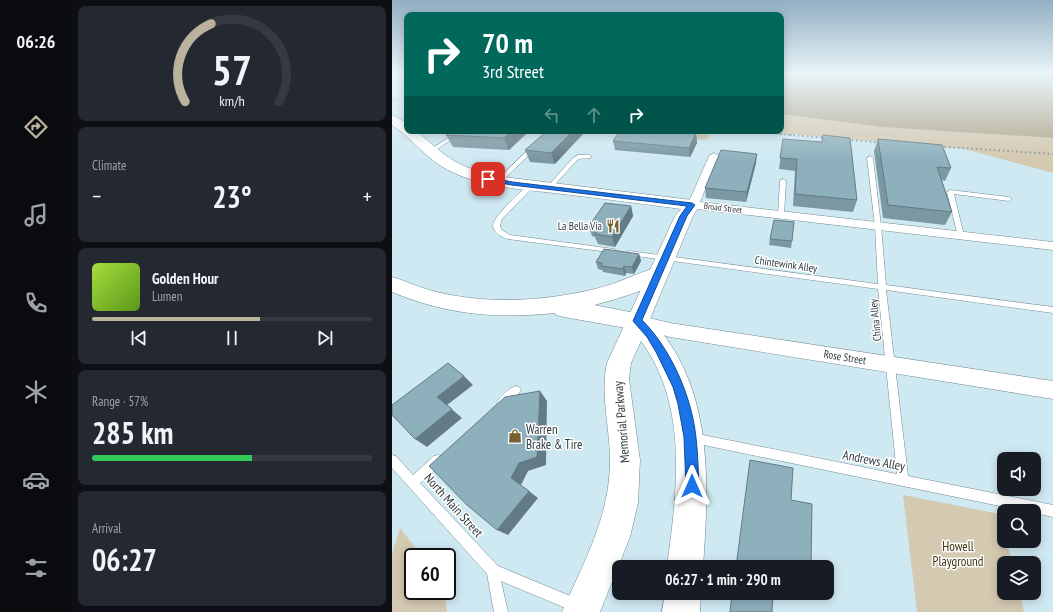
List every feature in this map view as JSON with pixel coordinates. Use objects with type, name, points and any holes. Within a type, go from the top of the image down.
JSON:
[{"type":"main road","name":"Broad Street","points":[[392,119],[404,127]]},
{"type":"main road","name":"Broad Street","points":[[412,134],[445,163],[460,170],[499,181],[692,205]]},
{"type":"main road","name":"Memorial Parkway","points":[[586,611],[613,537],[622,503],[625,460],[617,375],[619,363],[684,216],[692,205]]},
{"type":"main road","points":[[392,284],[419,295],[452,304],[491,308],[545,306],[608,294],[629,288],[662,266]]},
{"type":"main road","points":[[545,306],[637,321],[655,341],[671,371],[684,404],[690,437],[692,490],[686,560]]},
{"type":"main road","points":[[681,612],[682,600]]},
{"type":"street","points":[[692,205],[697,197],[714,156]]},
{"type":"street","name":"Broad Street","points":[[692,205],[1053,246]]},
{"type":"street","name":"Rose Street","points":[[637,321],[670,330],[1053,390]]},
{"type":"lane","points":[[431,151],[457,134]]},
{"type":"lane","points":[[499,181],[540,140]]},
{"type":"lane","points":[[549,188],[574,159],[578,157],[589,157]]},
{"type":"lane","name":"China Alley","points":[[870,158],[878,226],[882,288],[903,480]]},
{"type":"lane","points":[[781,215],[784,181]]},
{"type":"lane","name":"Chintewink Alley","points":[[531,186],[500,217],[497,228],[501,234],[662,266],[882,288],[1053,310]]},
{"type":"lane","points":[[961,236],[950,192],[1010,199]]},
{"type":"lane","points":[[493,411],[516,390]]},
{"type":"lane","name":"Andrews Alley","points":[[690,437],[1053,511]]},
{"type":"lane","points":[[413,482],[447,452]]},
{"type":"lane","name":"North Main Street","points":[[392,460],[493,571]]},
{"type":"lane","points":[[493,571],[586,611]]},
{"type":"lane","points":[[493,571],[501,612]]},
{"type":"green space","points":[[784,114],[880,126],[1053,138],[1053,173],[964,149],[784,133]]},
{"type":"green space","points":[[632,134],[709,134],[707,140]]},
{"type":"green space","name":"Howell Playground","points":[[903,495],[997,513],[997,548],[1009,548],[1010,556],[997,556],[997,600],[1021,600],[1024,612],[917,612]]},
{"type":"green space","points":[[400,528],[416,548],[404,548],[404,600],[445,600],[447,612],[392,612],[392,554]]},
{"type":"shaded area","points":[[784,103],[1053,103],[1053,138],[883,127],[784,114]]},
{"type":"building","points":[[447,134],[509,134],[504,138],[446,135]]},
{"type":"building","points":[[544,134],[570,134],[551,153],[525,150]]},
{"type":"building","points":[[618,134],[696,134],[689,148],[613,141]]},
{"type":"building","points":[[823,135],[850,138],[857,200],[795,194],[797,159],[780,158],[783,139],[822,142]]},
{"type":"building","points":[[878,139],[942,145],[951,168],[937,167],[952,212],[888,205]]},
{"type":"building","points":[[721,150],[757,154],[747,192],[705,188]]},
{"type":"building","points":[[605,203],[631,206],[612,237],[595,234],[599,228],[589,226]]},
{"type":"building","points":[[774,220],[794,222],[792,241],[770,239]]},
{"type":"building","points":[[604,249],[639,254],[632,267],[624,266],[623,269],[601,266],[602,263],[596,262]]},
{"type":"building","points":[[448,363],[464,376],[437,397],[452,409],[415,439],[392,415],[392,405]]},
{"type":"building","name":"Warren Brake & Tire","points":[[540,391],[537,457],[519,463],[511,478],[529,491],[497,530],[467,505],[429,466],[505,397]]},
{"type":"building","points":[[750,460],[793,468],[791,500],[812,504],[811,560],[737,560]]},
{"type":"building","points":[[731,600],[773,600],[772,612],[730,612]]},
{"type":"railway","points":[[780,134],[792,135]]},
{"type":"railway","points":[[780,134],[887,143]]},
{"type":"railway","points":[[931,146],[1053,154]]},
{"type":"place","name":"La Bella Via","points":[[613,226]]},
{"type":"place","name":"Warren Brake & Tire","points":[[515,436]]},
{"type":"route","points":[[488,179],[512,184],[692,205],[684,216],[637,321],[650,334],[660,349],[678,387],[684,404],[688,420],[692,454],[692,486]]}]
